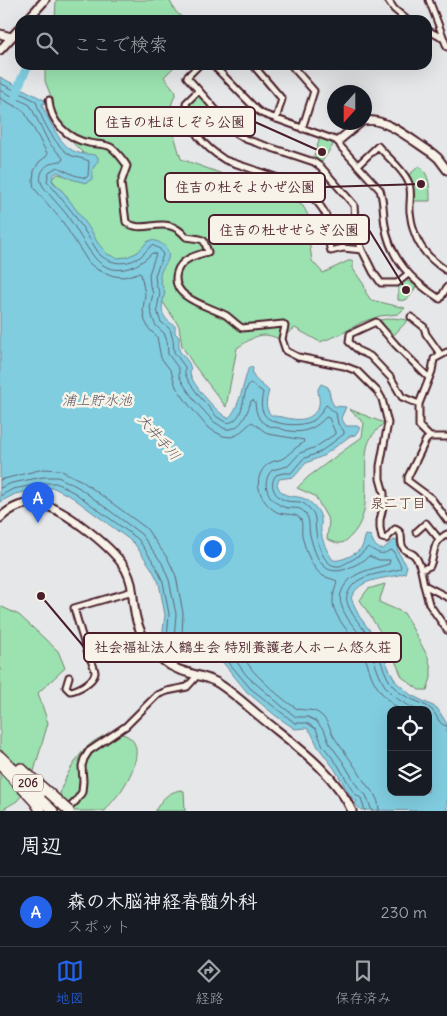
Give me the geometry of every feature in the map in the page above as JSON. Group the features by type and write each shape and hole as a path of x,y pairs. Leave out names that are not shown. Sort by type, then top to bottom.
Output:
{"highway":[{"path":"0,750 67,811"},
{"name":"206","path":"0,756 35,790 53,811"},
{"name":"206","path":"0,760 48,811"},
{"path":"0,765 41,811"}],"street":[{"path":"32,15 45,0"},
{"path":"388,0 401,15"},
{"path":"431,1 446,38 447,46"},
{"path":"432,32 446,38"},
{"path":"0,34 11,38"},
{"path":"0,50 15,34"},
{"path":"194,70 187,77 237,134 245,139 314,162 321,167 354,205 356,234 373,272 381,282 397,283 408,274"},
{"path":"219,70 257,110 276,120 338,141 341,147 380,190 383,198 387,236 397,259 408,274 423,288 440,299 447,287"},
{"path":"258,70 282,99 276,120"},
{"path":"295,70 314,91 302,129"},
{"path":"198,91 186,103 187,117 190,125 212,150 225,160 299,185 324,211 327,220 328,246 330,251 343,248 362,250"},
{"path":"49,100 56,122 66,134 77,140 112,148 116,154 125,160 127,166 121,183 126,222 139,226 167,224 183,233 186,237 204,241 208,252 185,260 179,266 176,284 182,292 194,302 228,317 242,328 283,324 285,326 282,339 286,351 298,357 344,366 357,371 378,392 382,399 388,422 380,466 380,479 384,493 380,528 382,538 386,540 396,528 399,530 402,535 402,546 405,550 414,554 421,570 429,604 447,630"},
{"path":"372,119 384,122 432,153 447,170"},
{"path":"338,141 351,130"},
{"path":"358,165 378,146 404,175 410,190 410,210 417,240 425,254 434,263 447,271"},
{"path":"411,318 424,327 426,334 441,355"},
{"path":"419,404 402,397 391,378 370,356 349,342 350,334 376,322 429,378"},
{"path":"430,437 419,426 419,404 434,359 447,352"},
{"path":"447,437 430,437 426,440 408,477 408,481 430,498 447,520"},
{"path":"0,518 6,512 20,505 40,503 58,510 103,544 119,558 130,579 138,624 148,646 169,665 215,682 231,693 306,755 331,779 352,811"},
{"path":"416,532 426,523 439,539"},
{"path":"421,570 430,566 433,551 439,539 447,534"},
{"path":"424,585 447,597"},
{"path":"69,677 66,687 70,690 75,690 91,680 95,674 74,608 133,591"},
{"path":"67,811 82,792 84,781 82,766 84,759 90,751 126,726 157,695 187,687 196,676"}],"green space":[{"path":"56,0 169,0 179,15 55,15"},
{"path":"45,70 171,70 164,77 176,92 168,114 181,159 220,173 236,182 265,186 303,206 310,219 309,240 312,261 323,273 348,261 353,261 353,269 371,300 405,308 398,314 380,316 362,322 339,335 320,342 295,328 279,339 267,335 252,338 237,348 226,407 193,364 182,346 179,326 138,265 104,256 64,193 51,179 58,174 89,181 90,160 55,125 52,99 45,81"},
{"path":"200,96 208,106 192,122 190,106 196,97"},
{"path":"320,138 331,142 333,145 321,163 313,159"},
{"path":"419,166 427,177 430,201 414,201 413,183 409,175"},
{"path":"406,280 416,286 407,299 401,301 398,300 398,287"},
{"path":"393,318 408,320 393,336 380,320"},
{"path":"349,409 384,423 371,437 367,448 365,505 358,527 347,540 338,543 327,539 329,521 315,496 297,488 308,477 362,437 364,423"},
{"path":"385,584 379,602 404,613 428,657 431,678 427,690 419,690 402,677 388,644 360,600 368,589"},
{"path":"0,606 19,615 58,651 65,668 38,693 48,723 30,785 17,801 0,811"},
{"path":"114,733 124,735 135,744 136,751 133,767 124,787 105,811 69,811 64,806 60,795 69,771 84,750 91,744 102,737"},
{"path":"180,790 184,791 185,811 155,811 165,797"}],"water":[{"name":"浦上貯水池","path":"0,77 46,101 46,103 42,104 43,108 57,135 67,146 79,153 98,157 98,161 92,170 92,179 86,183 71,179 58,172 53,175 52,181 65,194 107,254 117,258 127,257 138,252 151,240 158,242 166,248 168,259 160,277 165,292 162,312 166,319 175,326 175,333 179,337 179,350 189,364 192,379 218,411 228,418 232,414 238,402 249,367 251,367 253,368 253,376 269,391 267,406 269,413 272,415 292,419 302,419 311,416 319,405 318,389 321,384 328,387 334,406 346,407 341,418 346,426 357,426 360,428 355,435 350,436 323,456 306,463 294,477 279,479 277,484 283,493 306,500 319,513 324,542 333,560 344,559 356,552 362,547 366,535 371,536 375,545 381,549 394,540 397,541 398,552 407,566 405,573 367,582 355,591 351,598 359,616 377,640 396,682 411,695 437,708 447,724 447,811 361,810 355,804 357,801 353,800 334,768 318,747 311,732 306,728 295,729 276,716 247,692 216,654 211,654 200,660 190,661 169,650 167,652 165,650 162,638 165,615 159,583 134,543 72,497 54,488 15,494 0,502"}],"waterway":[{"name":"大井手川","path":"16,96 26,70"}],"place":[{"name":"住吉の杜ほしぞら公園","path":"322,152"},
{"name":"住吉の杜そよかぜ公園","path":"421,184"},
{"name":"住吉の杜せせらぎ公園","path":"406,290"},
{"name":"森の木脳神経脊髄外科","path":"38,523"},
{"name":"社会福祉法人鶴生会 特別養護老人ホーム悠久荘","path":"41,596"}],"district":[{"name":"泉二丁目","path":"398,503"}]}
